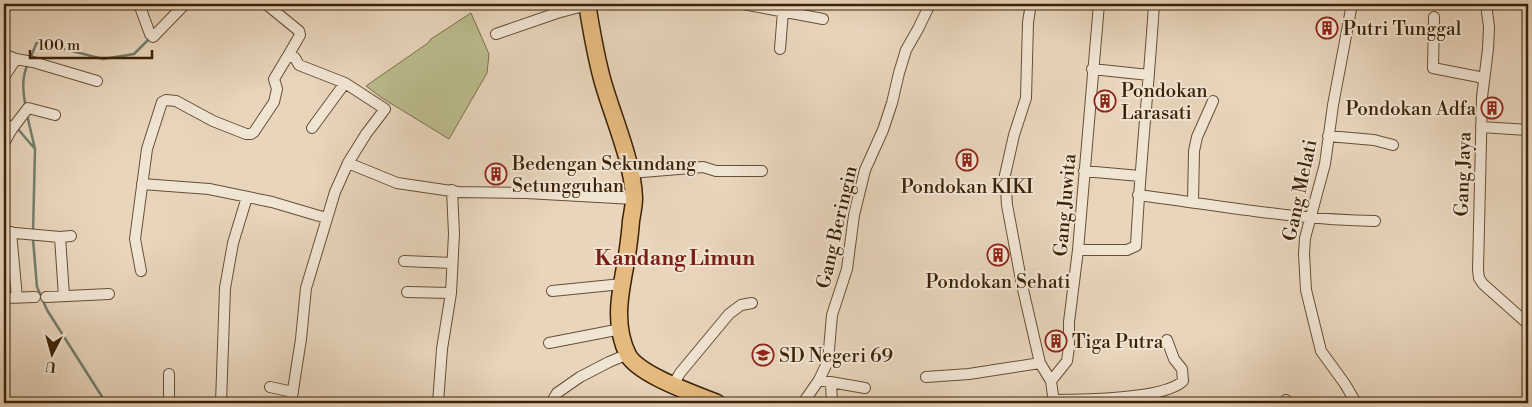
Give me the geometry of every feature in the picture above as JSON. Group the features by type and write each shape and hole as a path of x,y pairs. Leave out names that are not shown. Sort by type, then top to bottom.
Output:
{"highway":[{"path":"589,4 592,33 604,88 616,119 630,173 634,199 618,316 621,337 632,361 639,367 673,385 690,399 716,403"}],"street":[{"path":"139,4 152,35 185,4"},
{"path":"141,271 135,240 147,149 162,102 166,100 176,101 246,134 254,132 274,102 277,89 274,79 300,35 299,31 266,4"},
{"path":"496,34 589,4"},
{"path":"743,4 823,19"},
{"name":"Gang Beringin","path":"803,403 819,380 828,361 832,315 847,269 854,215 863,177 883,130 906,50 930,4"},
{"path":"1031,4 1028,22 1026,98 1014,135 1005,176 1007,205 1022,285 1040,363 1051,381 1054,402 1099,399 1173,388 1184,381 1182,370 1174,359 1167,340"},
{"name":"Gang Juwita","path":"1051,381 1067,361 1069,347 1069,322 1078,250 1099,4"},
{"path":"1078,250 1126,250 1135,247 1154,4"},
{"name":"Gang Melati","path":"1352,4 1343,44 1325,164 1305,238 1304,262 1306,290 1314,329 1321,351 1356,403"},
{"name":"Gang Jaya","path":"1486,4 1489,27 1482,97 1477,240 1479,278 1483,284 1528,324"},
{"path":"780,49 783,11"},
{"path":"1434,17 1433,68 1484,78"},
{"path":"4,54 97,81"},
{"path":"289,54 295,58 299,65 345,83 385,109 366,134 348,163 326,218 306,288 301,339 291,403"},
{"path":"4,77 24,61"},
{"path":"1092,69 1149,75"},
{"path":"312,128 345,83"},
{"path":"1193,202 1194,151 1197,137 1213,100"},
{"path":"4,143 26,111 55,116"},
{"path":"4,122 13,128"},
{"path":"1481,127 1528,130"},
{"path":"1328,136 1374,140 1393,145"},
{"path":"348,163 397,183 458,192 526,193 634,199"},
{"path":"630,173 704,167 719,171 762,171"},
{"path":"1084,171 1140,176"},
{"path":"142,184 209,189 272,202 326,218"},
{"path":"438,403 442,349 451,293 454,234 452,190"},
{"path":"1138,196 1311,218 1375,221"},
{"path":"221,403 225,288 233,244 247,197"},
{"path":"16,298 8,232 60,237 71,236"},
{"path":"60,237 64,296"},
{"path":"404,261 452,263"},
{"path":"552,291 622,284"},
{"path":"407,292 451,293"},
{"path":"46,297 109,294"},
{"path":"4,298 35,297"},
{"path":"673,385 729,314 741,305 752,303"},
{"path":"549,343 621,329"},
{"path":"551,403 557,393 580,377 628,354"},
{"path":"926,377 969,374 1040,363"},
{"path":"169,374 169,403"},
{"path":"819,380 865,388"},
{"path":"831,383 832,403"},
{"path":"270,388 293,392"}],"green space":[{"path":"471,13 489,54 487,73 449,139 382,98 366,86"}],"waterway":[{"path":"30,59 37,42 103,59 134,54 151,37"},
{"path":"26,108 23,91 28,64"},
{"path":"27,115 35,149"},
{"path":"17,128 35,149 33,233"},
{"path":"33,239 37,287 47,310 106,403"}],"place":[{"name":"Putri Tunggal","path":"1327,28"},
{"name":"Pondokan Larasati","path":"1105,101"},
{"name":"Pondokan Adfa","path":"1492,108"},
{"name":"Pondokan KIKI","path":"967,160"},
{"name":"Bedengan Sekundang Setungguhan","path":"496,174"},
{"name":"Pondokan Sehati","path":"998,255"},
{"name":"Tiga Putra","path":"1056,341"},
{"name":"SD Negeri 69","path":"763,355"}],"district":[{"name":"Kandang Limun","path":"675,258"}]}
